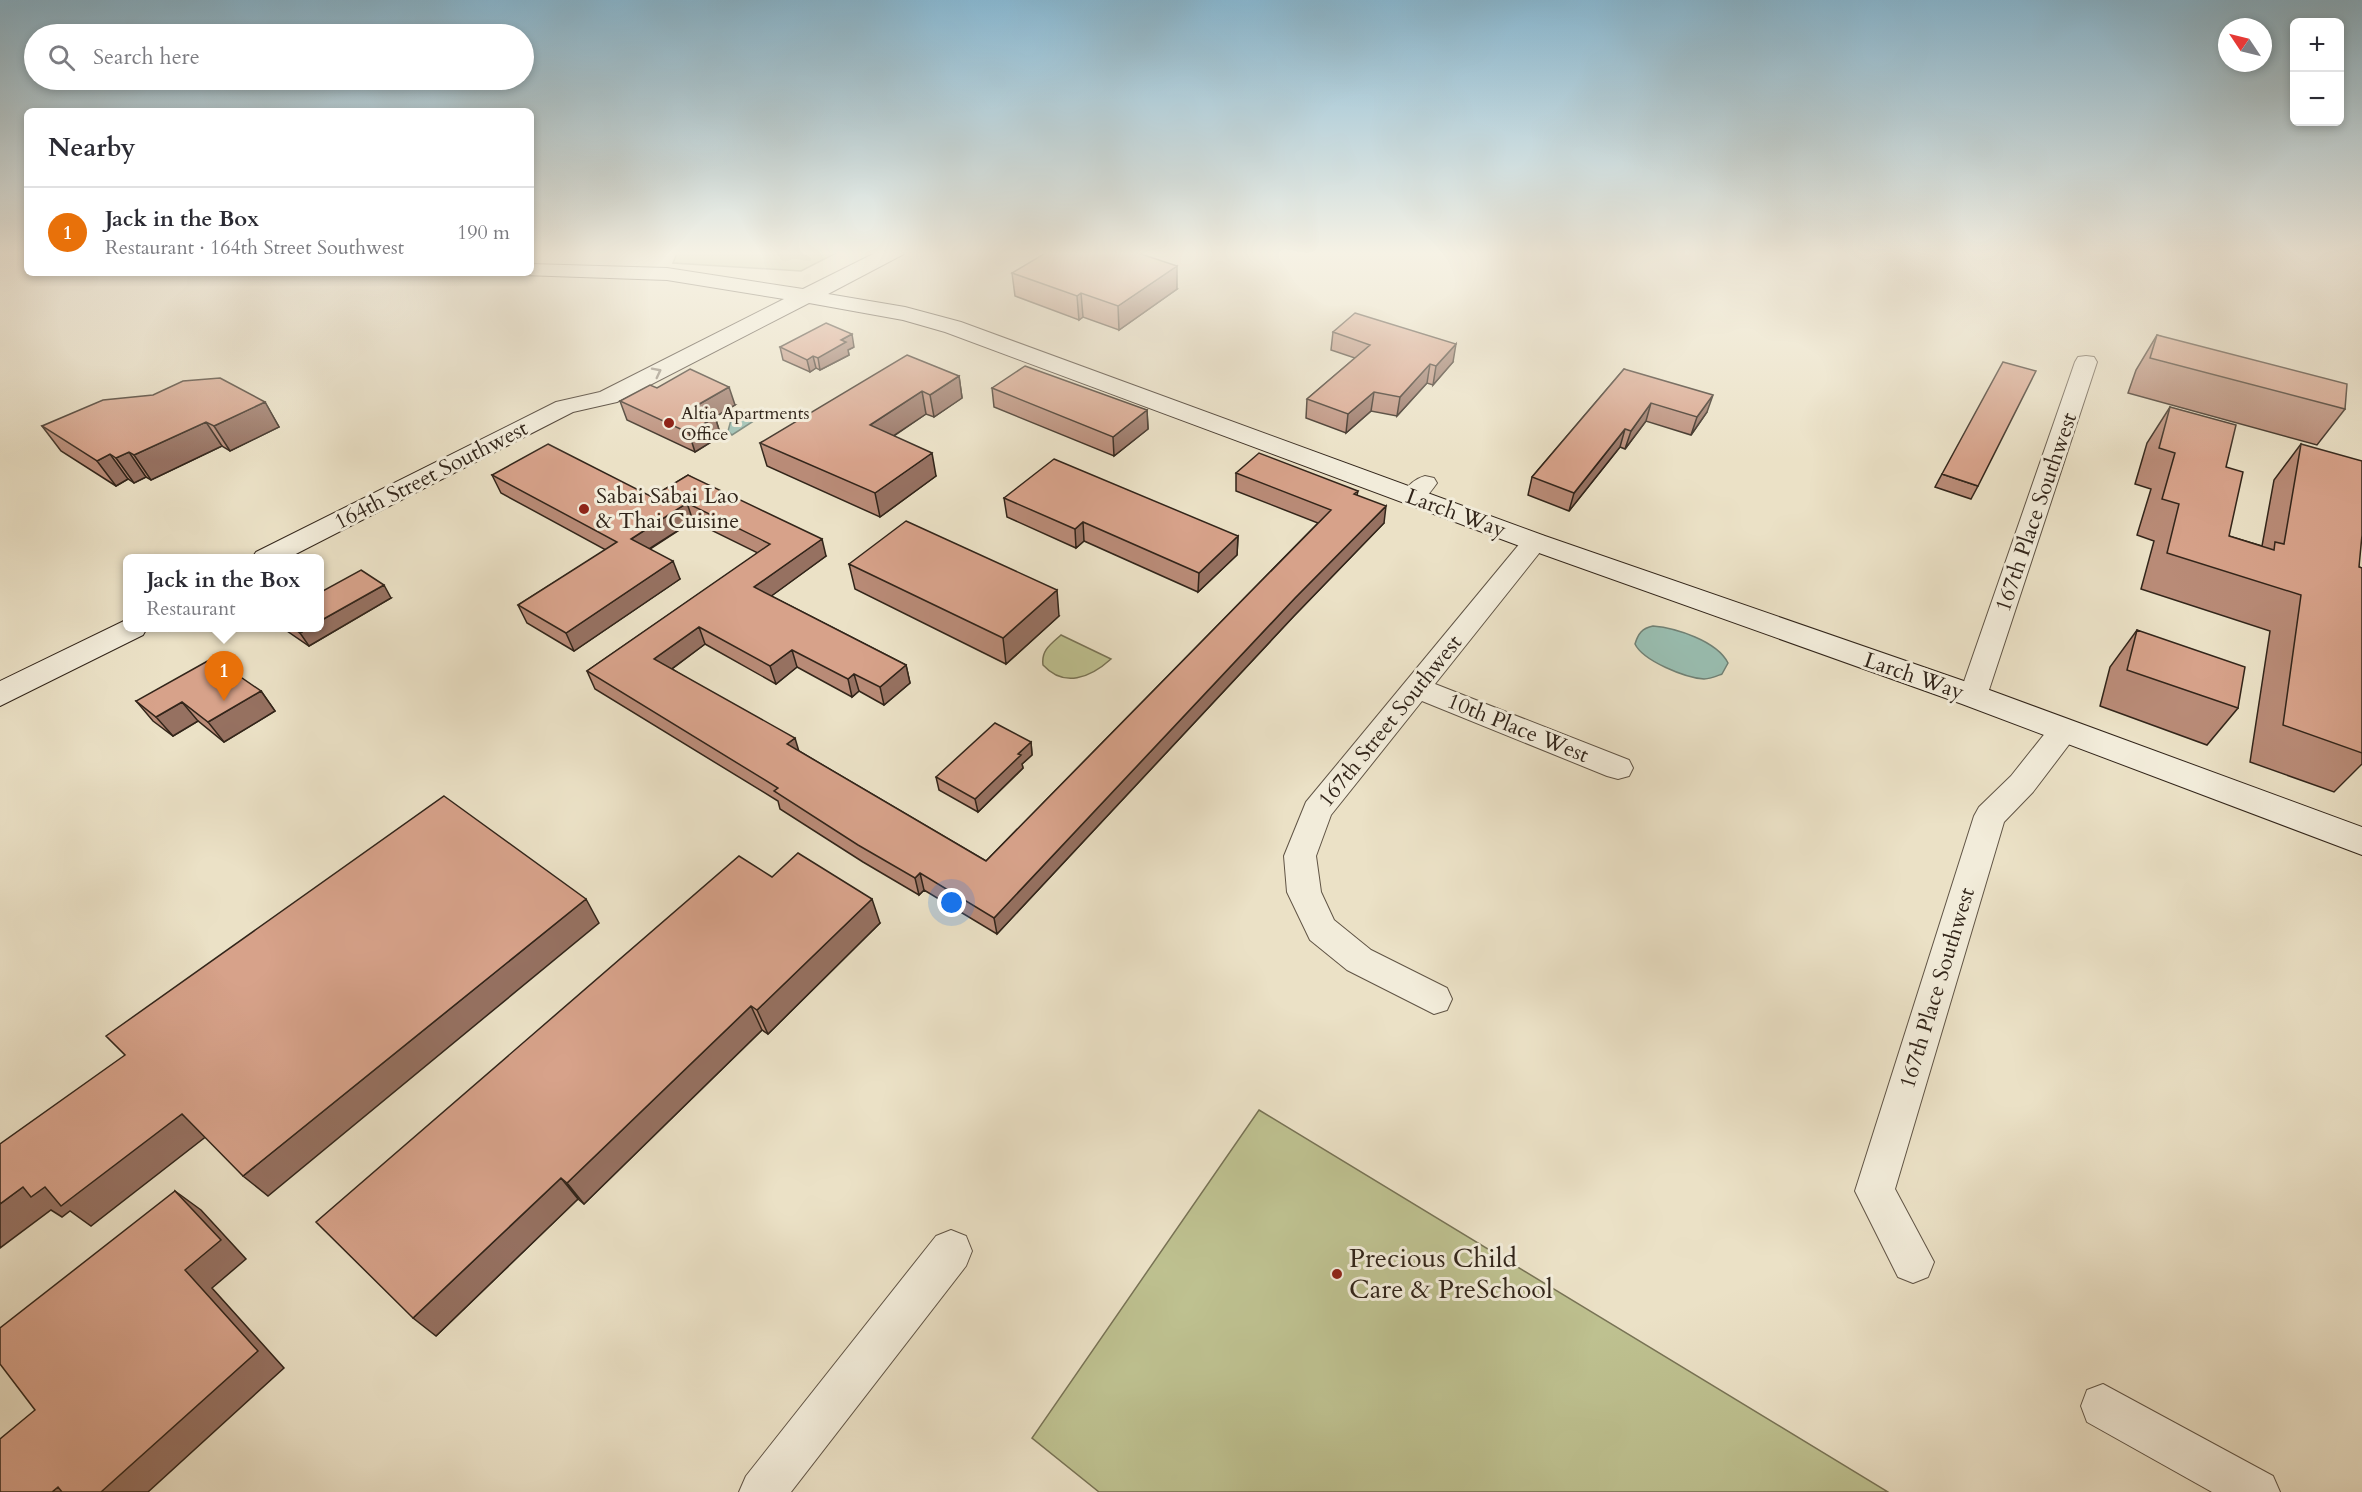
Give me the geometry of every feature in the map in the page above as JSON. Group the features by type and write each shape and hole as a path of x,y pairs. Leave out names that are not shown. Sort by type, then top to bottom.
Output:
{"main road":[{"name":"164th Street Southwest","path":"564,407 588,383 715,321"},
{"name":"164th Street Southwest","path":"274,554 564,407 608,397 758,321"},
{"name":"Larch Way","path":"928,321 953,327 1419,490 1535,542 1973,696 2362,841"},
{"path":"0,695 123,632"}],"street":[{"name":"167th Place Southwest","path":"1973,696 2086,362"},
{"name":"167th Street Southwest","path":"1434,999 1359,960 1322,930 1304,892 1300,856 1317,810 1535,542"},
{"name":"10th Place West","path":"1418,687 1618,768"},
{"name":"167th Place Southwest","path":"1913,1262 1875,1191 1990,816 2022,784 2064,730"},
{"path":"762,1492 951,1251"},
{"path":"2103,1406 2258,1492"}],"green space":[{"path":"1061,635 1111,659 1103,666 1077,678 1068,678 1051,672 1043,665 1044,655"},
{"name":"Precious Child Care & PreSchool","path":"1259,1110 1888,1492 1099,1492 1032,1438"}],"water":[{"path":"756,412 763,415 732,435 728,431 731,420 739,415 746,418"},
{"path":"1653,626 1684,633 1715,648 1728,663 1722,674 1704,679 1696,678 1666,668 1647,656 1635,644 1641,632"}],"building":[{"path":"1346,321 1380,321 1456,344 1436,366 1430,364 1400,397 1374,392 1348,414 1307,399 1370,345 1333,332"},
{"path":"826,323 852,334 841,340 846,342 818,358 813,356 807,360 780,347"},
{"path":"2157,335 2347,384 2345,409 2150,358"},
{"path":"907,355 959,376 930,395 922,391 870,425 932,453 875,493 760,443"},
{"path":"2003,362 2036,371 1978,486 1942,474"},
{"path":"1025,366 1147,410 1113,437 992,388"},
{"path":"690,369 729,387 694,407 715,417 689,433 620,401 650,385 657,388"},
{"path":"1624,369 1713,395 1697,417 1651,403 1631,431 1625,429 1574,493 1532,477"},
{"path":"220,378 265,402 214,426 206,422 134,455 129,452 116,458 110,454 97,461 42,426 103,400 153,395 183,381"},
{"path":"2170,407 2236,425 2226,467 2243,472 2229,536 2274,550 2275,542 2284,544 2301,444 2362,461 2362,535 2359,567 2362,568 2362,753 2283,725 2301,595 2167,553 2179,504 2162,499 2175,453 2159,448"},
{"path":"548,444 652,497 688,475 822,539 754,587 906,665 880,687 854,674 848,679 792,650 770,666 699,627 654,659 795,738 787,744 986,861 1331,510 1236,473 1259,453 1358,491 1354,494 1386,506 1295,598 994,918 920,873 915,878 858,845 774,791 778,788 587,671 770,544 687,503 631,539 673,561 566,633 518,605 617,542 492,475"},
{"path":"1054,459 1238,536 1199,573 1083,522 1075,529 1004,498"},
{"path":"906,521 1057,590 1003,638 849,564"},
{"path":"361,570 384,585 324,619 324,590"},
{"path":"2137,630 2245,667 2238,708 2127,670"},
{"path":"213,658 261,691 208,722 182,702 156,717 136,701"},
{"path":"995,723 1031,742 1018,754 1021,755 975,799 936,777"},
{"path":"444,796 586,899 243,1176 182,1114 61,1206 45,1187 31,1197 23,1187 0,1204 0,1144 125,1055 106,1036"},
{"path":"798,853 872,899 757,1010 751,1006 567,1183 561,1178 413,1318 316,1222 739,856 772,877"},
{"path":"175,1191 221,1240 185,1270 258,1351 101,1492 62,1492 58,1487 52,1492 0,1492 0,1439 35,1410 0,1364 0,1328"}],"place":[{"name":"Altia Apartments Office","path":"669,423"},
{"name":"Sabai Sabai Lao & Thai Cuisine","path":"584,509"},
{"name":"Jack in the Box","path":"224,701"},
{"name":"Precious Child Care & PreSchool","path":"1337,1274"}]}
